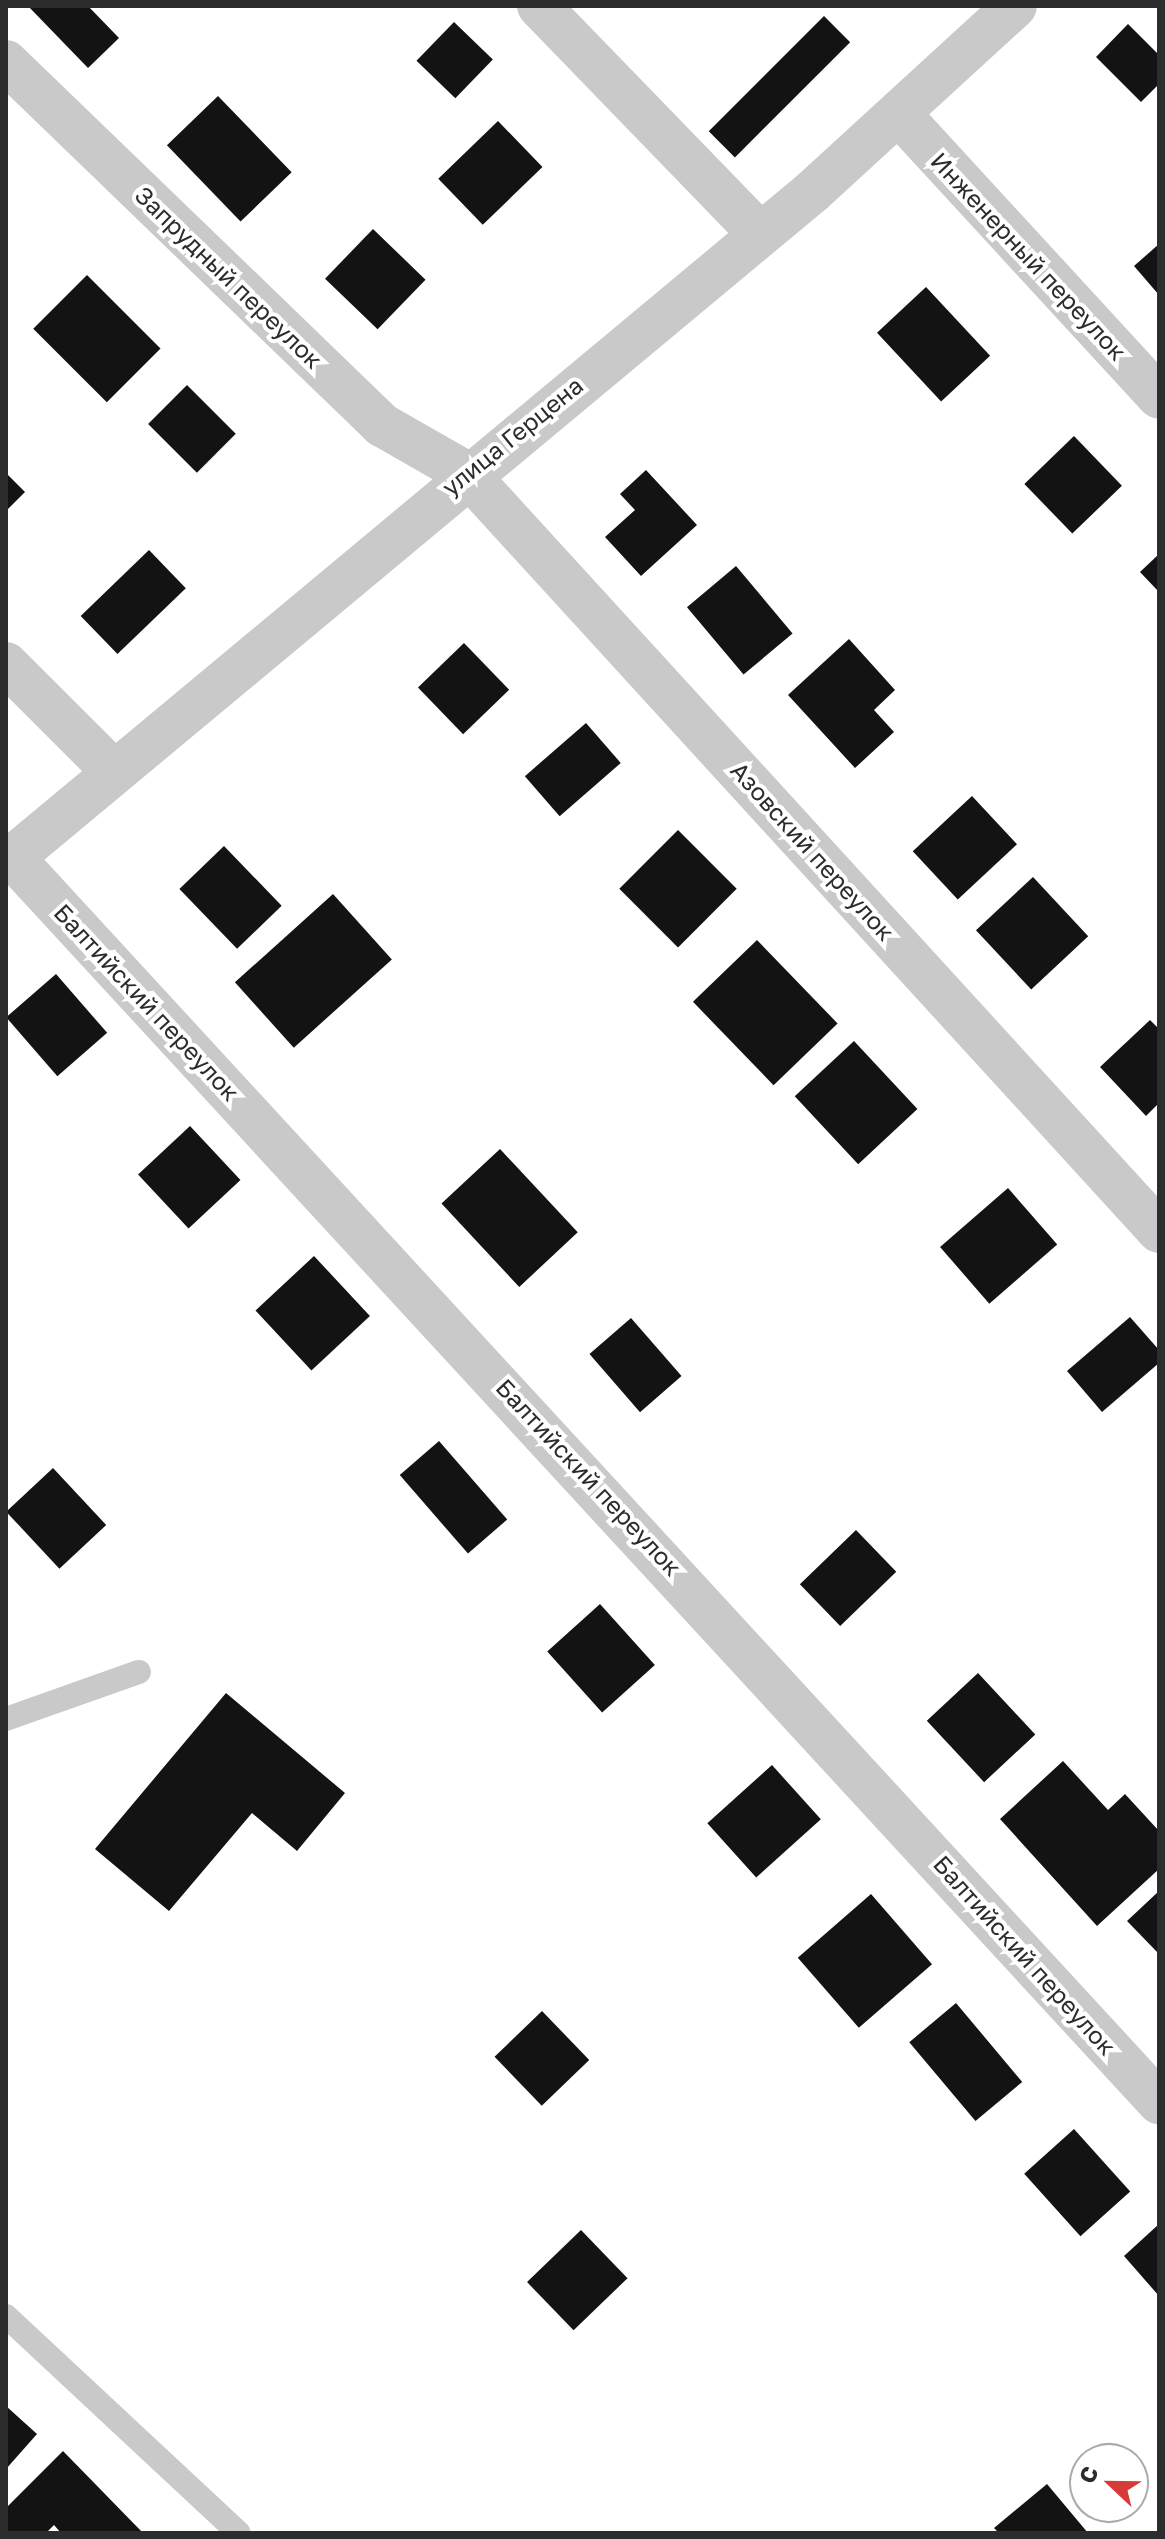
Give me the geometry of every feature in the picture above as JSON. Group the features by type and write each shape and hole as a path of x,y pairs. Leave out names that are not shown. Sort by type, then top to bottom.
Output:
{"street":[{"path":"539,6 760,234"},
{"name":"улица Герцена","path":"9,860 111,769 466,473 760,234 899,114 1015,6"},
{"name":"Запрудный переулок","path":"6,62 382,425 466,473"},
{"name":"Инженерный переулок","path":"899,114 1159,397"},
{"name":"Азовский переулок","path":"466,473 1159,1231"},
{"path":"6,664 111,769"},
{"name":"Балтийский переулок","path":"9,860 1159,2102"}],"lane":[{"path":"6,1719 139,1672"},
{"path":"6,2316 239,2533"}],"building":[{"path":"28,6 88,6 119,38 88,68"},
{"path":"824,16 850,42 735,157 709,131"},
{"path":"454,22 493,60 455,98 416,61"},
{"path":"1128,24 1159,55 1159,84 1141,102 1096,57"},
{"path":"218,96 292,172 241,222 167,145"},
{"path":"498,121 542,167 483,225 438,179"},
{"path":"373,229 426,280 378,329 325,279"},
{"path":"1159,244 1159,295 1134,266"},
{"path":"87,275 161,349 107,402 33,329"},
{"path":"926,287 990,356 941,401 877,333"},
{"path":"187,385 236,434 197,473 148,424"},
{"path":"1074,436 1122,486 1072,534 1024,484"},
{"path":"646,470 697,525 641,576 605,537 635,510 620,494"},
{"path":"6,473 25,492 6,511"},
{"path":"149,550 186,588 117,654 81,616"},
{"path":"1159,554 1159,592 1140,572"},
{"path":"736,566 793,633 744,675 687,607"},
{"path":"849,639 895,690 874,710 894,732 855,768 788,695"},
{"path":"464,643 509,690 463,734 418,687"},
{"path":"586,723 621,763 560,816 525,776"},
{"path":"972,796 1017,844 958,900 913,851"},
{"path":"678,830 737,889 678,947 619,889"},
{"path":"224,846 282,906 237,949 179,889"},
{"path":"1033,877 1088,936 1031,989 976,930"},
{"path":"333,894 392,959 294,1048 235,982"},
{"path":"757,940 838,1023 774,1085 693,1002"},
{"path":"56,974 107,1033 57,1076 6,1017"},
{"path":"1150,1020 1159,1029 1159,1103 1146,1116 1100,1067"},
{"path":"854,1041 917,1109 858,1164 795,1096"},
{"path":"190,1126 240,1180 189,1229 138,1174"},
{"path":"500,1149 578,1232 519,1287 441,1204"},
{"path":"1008,1188 1057,1245 989,1304 940,1247"},
{"path":"314,1256 370,1316 311,1371 255,1311"},
{"path":"1130,1317 1159,1350 1159,1363 1102,1412 1067,1371"},
{"path":"631,1318 682,1376 640,1412 589,1354"},
{"path":"439,1441 507,1519 468,1554 400,1475"},
{"path":"53,1468 106,1525 59,1569 6,1512"},
{"path":"856,1530 896,1572 840,1626 800,1584"},
{"path":"600,1604 655,1665 602,1712 547,1652"},
{"path":"978,1673 1035,1734 984,1782 927,1721"},
{"path":"226,1693 345,1793 297,1851 252,1813 169,1911 95,1849"},
{"path":"1063,1761 1108,1810 1125,1794 1159,1831 1159,1869 1097,1926 1000,1819"},
{"path":"772,1765 821,1819 756,1877 707,1823"},
{"path":"1159,1891 1159,1954 1127,1921"},
{"path":"871,1894 932,1964 859,2028 798,1958"},
{"path":"956,2003 1022,2082 975,2121 909,2042"},
{"path":"542,2011 589,2060 542,2106 495,2057"},
{"path":"1074,2129 1130,2191 1080,2236 1024,2174"},
{"path":"1159,2224 1159,2296 1124,2256"},
{"path":"581,2230 628,2278 574,2330 527,2282"},
{"path":"6,2406 37,2434 6,2469"},
{"path":"63,2451 143,2533 61,2533 54,2525 46,2533 6,2533 6,2508"},
{"path":"1047,2484 1069,2510 1069,2523 1080,2523 1088,2533 999,2533 994,2528"}]}
